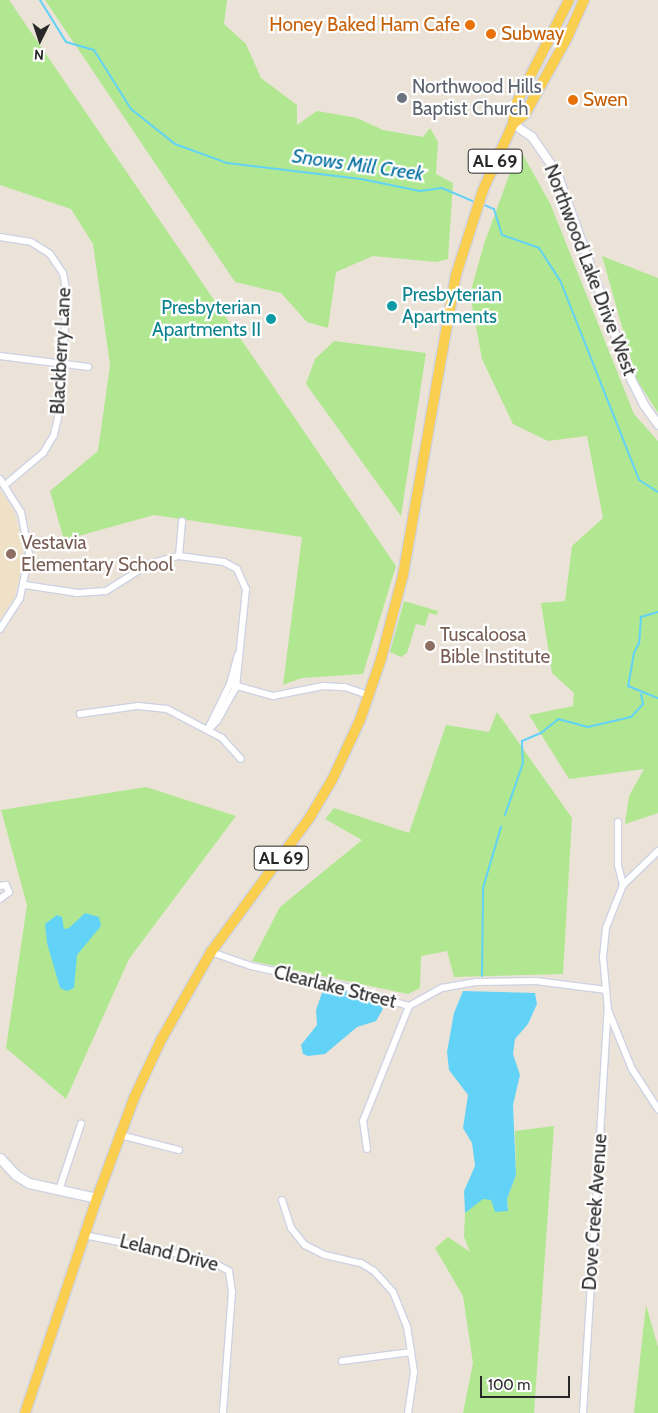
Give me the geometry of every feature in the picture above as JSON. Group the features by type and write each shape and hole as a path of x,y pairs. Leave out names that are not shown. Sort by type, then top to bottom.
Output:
{"main road":[{"name":"AL 69","path":"25,1413 97,1198 120,1135 161,1040 211,952 322,799 360,720 382,659 403,575 451,296 468,234 480,199 513,124 514,108 569,0"},
{"name":"AL 69","path":"513,124 525,114 568,36 584,0"},
{"path":"0,1158 22,1179 97,1198"}],"street":[{"name":"Northwood Lake Drive West","path":"513,124 532,137 557,173 631,379 644,405 658,424"},
{"name":"Blackberry Lane","path":"0,237 38,246 50,254 63,273 68,294 59,413 51,442 43,453 2,482"},
{"path":"0,356 88,367"},
{"path":"0,629 14,611 25,586 29,554 27,533 16,502 2,482"},
{"path":"179,556 182,521"},
{"path":"25,586 77,593 106,591 149,564 179,556 224,562 242,574 246,596 233,685 208,730"},
{"path":"233,685 273,696 323,686 345,688 368,695"},
{"path":"80,714 152,706 187,717 228,743 240,759"},
{"path":"618,822 618,865 623,885"},
{"path":"658,851 623,885 604,942 608,1010 632,1069 658,1109"},
{"path":"0,886 6,885 9,892 0,899"},
{"name":"Clearlake Street","path":"211,952 251,966 343,986 409,1006 442,988 477,982 536,981 606,990"},
{"path":"367,1149 363,1121 409,1006"},
{"name":"Dove Creek Avenue","path":"583,1413 608,1010"},
{"path":"60,1190 81,1124"},
{"path":"120,1135 179,1150"},
{"path":"282,1200 291,1228 305,1246 325,1255 361,1263 384,1280 403,1312 414,1379 408,1413"},
{"name":"Leland Drive","path":"84,1235 209,1260 229,1271 232,1292 223,1413"},
{"path":"342,1361 411,1352"}],"shaded area":[{"name":"Vestavia Elementary School","path":"0,490 13,511 22,539 22,569 14,597 0,620"}],"green space":[{"path":"0,0 9,0 396,566 363,674 302,678 283,685 302,537 154,515 64,540 50,491 98,451 110,365 93,244 71,209 0,185"},
{"path":"45,0 227,0 224,24 246,44 261,78 297,105 297,125 317,111 357,118 383,130 423,137 430,128 438,142 436,174 453,183 448,259 436,262 373,256 336,272 328,328 307,322 281,293 235,282"},
{"path":"519,148 550,203 634,414 658,441 658,813 625,824 629,796 644,769 569,779 529,715 573,706 574,693 552,673 541,603 565,601 572,546 603,518 587,436 548,441 513,424 482,359 470,294 484,244"},
{"path":"602,256 658,278 658,413 637,380"},
{"path":"334,341 426,353 401,516 306,384 315,359"},
{"path":"404,601 438,611 437,615 429,613 425,626 416,624 407,653 401,657 390,652"},
{"path":"497,712 572,818 563,974 454,977 447,951 421,956 420,988 408,994 252,961 280,907 362,840 325,819 334,808 409,833 446,725 489,732"},
{"path":"146,787 236,816 129,959 66,1099 6,1048 27,905 1,810"},
{"path":"554,1126 534,1413 463,1413 473,1363 463,1296 435,1248 448,1237 470,1252 464,1237 465,1213 483,1198 491,1200 508,1211 507,1199 516,1175 515,1131"},
{"path":"646,1305 658,1347 658,1413 634,1413"}],"water":[{"path":"85,913 99,917 101,926 77,955 74,988 67,991 60,988 47,943 45,924 57,915 62,917 64,929 69,928"},
{"path":"332,987 356,992 378,1001 383,1009 376,1021 357,1027 325,1054 308,1056 303,1054 301,1045 317,1025 316,1010 322,993"},
{"path":"463,991 535,993 537,1004 528,1024 515,1039 513,1054 520,1075 513,1105 516,1175 507,1199 508,1211 495,1212 491,1200 483,1199 465,1213 464,1191 475,1166 472,1143 463,1128 468,1095 449,1070 447,1052 454,1013"}],"waterway":[{"name":"Snows Mill Creek","path":"40,0 66,42 94,50 131,109 175,144 227,163 361,179 420,191 442,188 475,202"},
{"name":"Snows Mill Creek","path":"482,204 494,209 502,235 539,248 560,280 639,480 658,492"},
{"path":"658,612 641,617 639,643 634,653 628,686 658,698"},
{"path":"505,815 523,763 522,741 541,733 558,719 588,727 631,717 643,704 641,694"},
{"path":"482,976 483,888 501,827"}],"place":[{"name":"Honey Baked Ham Cafe","path":"470,25"},
{"name":"Subway","path":"491,34"},
{"name":"Northwood Hills Baptist Church","path":"402,98"},
{"name":"Swen","path":"573,100"},
{"name":"Presbyterian Apartments","path":"392,306"},
{"name":"Presbyterian Apartments II","path":"271,319"},
{"name":"Vestavia Elementary School","path":"11,554"},
{"name":"Tuscaloosa Bible Institute","path":"430,646"}]}
